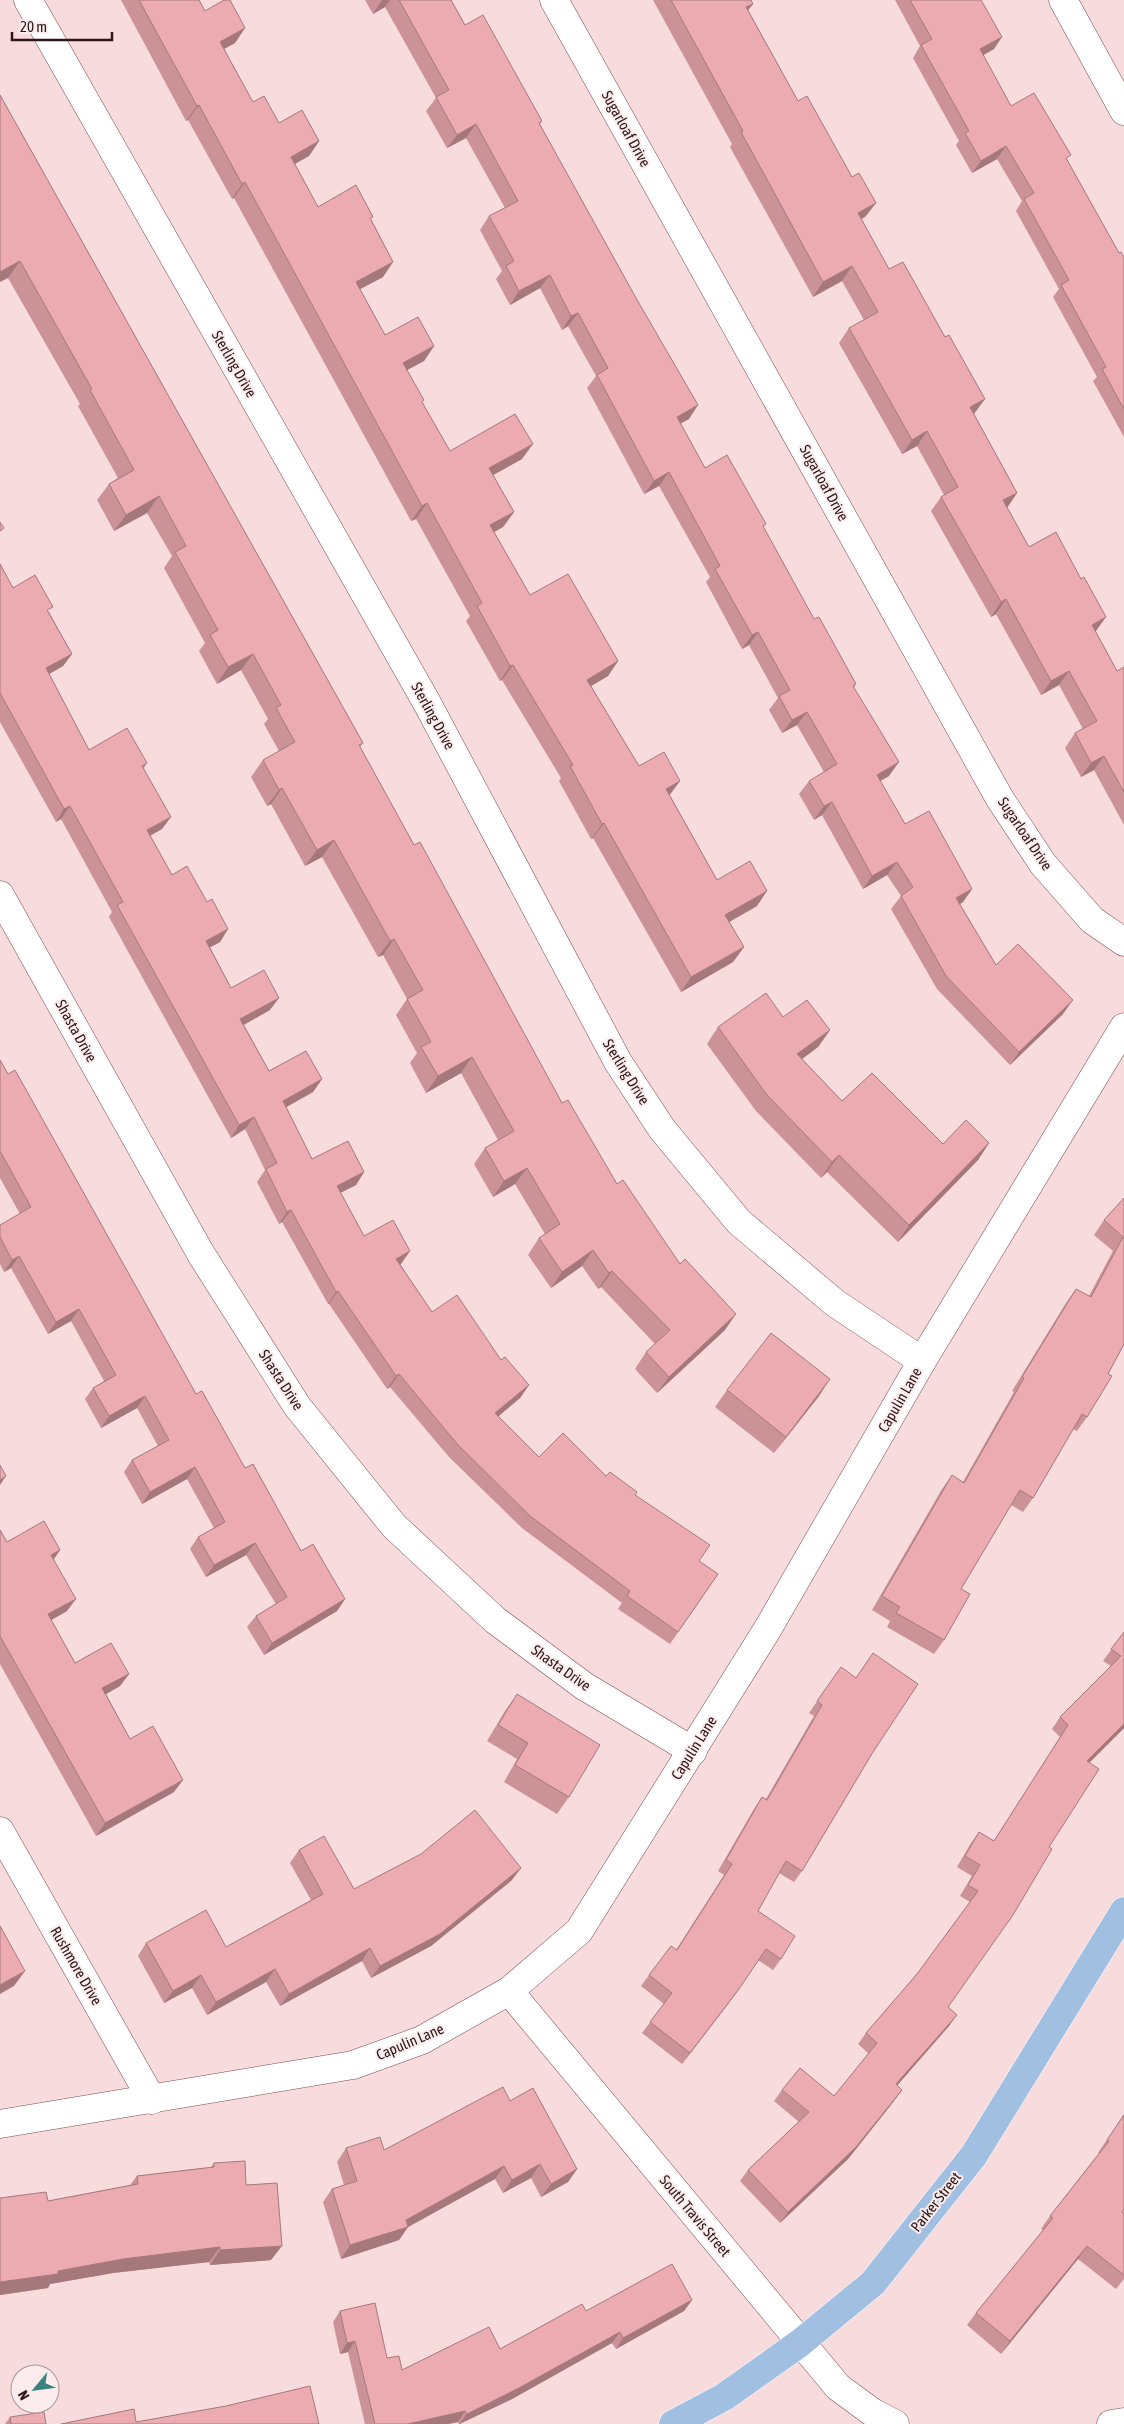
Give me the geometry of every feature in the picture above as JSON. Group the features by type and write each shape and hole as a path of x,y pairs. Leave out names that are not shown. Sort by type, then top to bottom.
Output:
{"main road":[{"name":"Parker Street","path":"673,2424 724,2397 800,2343 873,2283 974,2155 1124,1911"}],"street":[{"name":"Sterling Drive","path":"28,0 427,703 623,1070 662,1129 739,1222 836,1303 922,1361"},
{"name":"Sugarloaf Drive","path":"554,0 1000,799 1049,871 1092,920 1124,942"},
{"path":"1063,0 1124,111"},
{"name":"Shasta Drive","path":"0,895 201,1254 297,1406 309,1421 394,1526 495,1620 584,1686 692,1751"},
{"name":"Capulin Lane","path":"0,2124 353,2065 422,2040 509,1991 579,1931 767,1630 922,1361 1124,1027"},
{"name":"Rushmore Drive","path":"0,1831 152,2100"},
{"name":"South Travis Street","path":"509,1991 838,2387 872,2412 895,2424"},
{"path":"1111,2424 1124,2422"}],"building":[{"path":"139,0 199,0 205,11 224,0 230,0 245,28 220,42 253,102 264,96 279,123 302,110 319,141 291,157 318,207 356,185 373,217 370,218 393,262 356,282 385,335 418,317 434,346 403,363 424,400 422,402 450,451 515,414 533,444 489,468 514,512 490,525 530,595 568,574 618,661 587,680 639,766 664,752 680,781 666,789 717,880 750,861 767,891 725,915 744,947 691,977 604,823 602,824 570,766 573,765 513,665 510,666 477,606 482,603 427,503 422,506 245,182 242,184"},
{"path":"399,0 451,0 465,25 483,15 542,121 539,123 698,405 677,417 705,468 727,455 766,524 763,526 814,619 819,617 856,684 853,686 899,762 877,775 905,824 929,811 972,889 956,898 996,965 1018,944 1073,1000 1019,1052 946,976 901,896 913,887 897,862 872,876 832,802 824,806 809,781 837,764 807,712 792,720 779,696 790,690 758,632 752,635 715,569 720,566 669,472 654,481 597,375 608,368 578,313 571,316 550,275 519,291 506,266 514,261 489,216 518,201 476,124 457,135 436,97 449,90"},
{"path":"671,0 751,0 753,4 746,7 798,101 807,96 852,177 859,173 876,203 858,213 889,269 903,262 945,337 949,335 985,399 970,407 1017,493 1003,500 1029,547 1056,532 1081,579 1084,577 1106,617 1092,625 1117,671 1124,667 1124,792 1104,756 1091,763 1075,733 1097,721 1069,671 1051,681 1006,599 1001,602 941,497 958,487 927,431 912,440 849,328 878,312 852,266 823,282"},
{"path":"910,0 981,0 1002,37 980,49 1011,106 1034,93 1071,155 1066,158 1119,253 1121,252 1124,257 1124,409 1102,369 1106,367 1061,285 1069,280 1024,199 1034,193 1006,146 981,161 965,133 969,131 921,45 932,39"},
{"path":"0,95 363,743 359,745 414,845 420,842 562,1103 568,1100 617,1184 623,1180 680,1264 685,1259 736,1314 669,1377 646,1352 670,1330 612,1271 609,1273 593,1250 562,1272 539,1238 560,1224 527,1168 504,1181 485,1148 514,1131 472,1057 438,1076 421,1047 431,1042 407,999 423,990 394,939 390,941 334,840 317,850 282,788 279,790 263,760 295,742 276,708 281,705 253,654 228,667 210,635 218,630 175,552 186,546 159,496 126,515 109,484 134,470 90,390 92,389 20,261 0,272"},
{"path":"0,522 4,528 0,531"},
{"path":"0,564 13,588 35,575 53,607 47,610 72,654 46,668 89,750 127,728 147,763 142,766 171,817 147,830 172,875 187,866 207,902 212,899 228,929 206,941 231,988 264,970 279,998 240,1019 269,1071 306,1051 322,1079 283,1101 312,1159 348,1141 364,1172 337,1186 364,1236 393,1220 410,1251 396,1259 432,1312 457,1295 501,1360 505,1357 529,1385 495,1413 539,1457 563,1433 606,1476 610,1472 637,1492 635,1495 710,1545 699,1561 718,1574 678,1632 627,1596 630,1591 530,1516 458,1445 399,1374 396,1376 338,1291 336,1292 291,1210 287,1212 266,1169 277,1163 254,1117 239,1125 117,905 123,902 70,806 64,809 0,693"},
{"path":"766,993 783,1017 807,1000 830,1030 797,1054 842,1101 872,1073 943,1144 966,1120 989,1143 909,1225 839,1155 832,1162 767,1095 718,1027"},
{"path":"0,1060 8,1074 15,1070 196,1394 202,1391 245,1468 253,1464 301,1551 313,1544 345,1599 272,1643 256,1616 287,1597 255,1543 214,1565 198,1537 225,1522 195,1467 150,1492 132,1460 169,1440 145,1396 109,1416 93,1388 116,1375 79,1309 56,1322 19,1256 12,1260 0,1237 0,1225 31,1207 0,1151"},
{"path":"1124,1198 1124,1344 1108,1374 1112,1376 1087,1417 1082,1414 1033,1498 1020,1490 961,1589 970,1594 944,1640 896,1613 900,1607 882,1596 952,1475 964,1483 1024,1378 1022,1377 1076,1289 1091,1297 1123,1237 1104,1220"},
{"path":"771,1333 830,1379 786,1437 727,1390"},
{"path":"0,1465 6,1476 0,1480"},
{"path":"44,1521 60,1550 51,1555 76,1599 48,1614 75,1663 111,1643 129,1674 102,1688 130,1739 153,1726 183,1780 105,1823 0,1636 0,1530 7,1542"},
{"path":"1124,1632 1124,1724 1087,1761 1099,1769 1049,1847 1052,1849 1013,1915 948,2007 957,2015 896,2084 902,2090 856,2147 788,2212 748,2170 809,2112 782,2090 800,2068 834,2096 877,2043 866,2033 917,1974 978,1891 968,1885 980,1865 965,1856 979,1832 994,1841 1068,1725 1060,1717 1121,1656 1111,1649"},
{"path":"873,1653 918,1684 873,1752 802,1871 786,1861 758,1911 795,1936 781,1959 766,1949 739,1989 690,2053 650,2022 672,1993 649,1975 671,1946 677,1950 732,1864 726,1860 762,1797 767,1800 822,1705 817,1701 841,1667 856,1678"},
{"path":"517,1694 600,1745 569,1797 515,1765 528,1743 498,1725"},
{"path":"475,1810 521,1868 440,1934 380,1966 370,1948 289,1994 275,1969 216,2002 201,1975 173,1991 146,1943 206,1910 226,1947 323,1894 299,1850 324,1836 354,1889 421,1854"},
{"path":"0,1926 25,1971 0,1985"},
{"path":"503,2087 510,2101 533,2088 577,2169 551,2184 540,2164 512,2180 504,2166 406,2220 408,2227 350,2245 332,2189 357,2181 346,2148 380,2137 384,2150"},
{"path":"1124,2115 1124,2209 1122,2212 1124,2213 1124,2275 1087,2246 1010,2341 976,2313 1053,2218 1050,2216 1109,2141 1107,2140"},
{"path":"245,2161 246,2185 277,2183 282,2246 220,2250 220,2247 123,2259 58,2271 58,2274 0,2282 0,2198 46,2192 48,2201 138,2184 137,2176 214,2167 214,2163"},
{"path":"672,2264 692,2300 623,2338 620,2332 519,2388 467,2414 465,2411 408,2424 375,2424 355,2341 347,2343 340,2311 375,2303 387,2358 399,2356 402,2370 489,2327 500,2349 582,2304 586,2311"},
{"path":"310,2386 319,2424 61,2424 134,2409 136,2422 226,2406"},
{"path":"44,2414 46,2424 11,2424 10,2417"}]}
